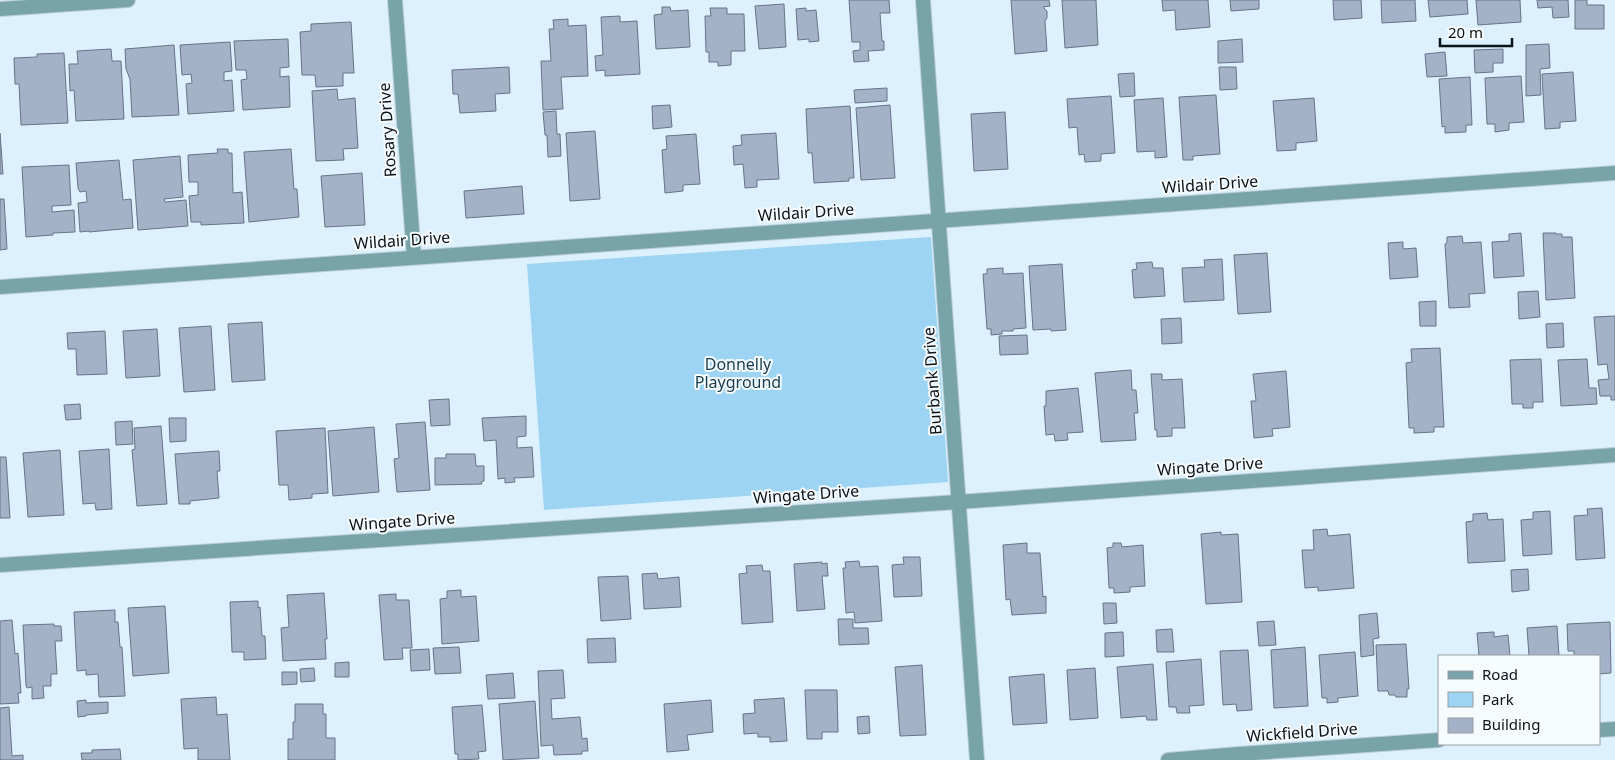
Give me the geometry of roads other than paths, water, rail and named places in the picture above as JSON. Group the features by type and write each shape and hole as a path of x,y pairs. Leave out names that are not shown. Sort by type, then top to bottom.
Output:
{"street":[{"path":"0,9 128,0"},
{"name":"Rosary Drive","path":"395,0 414,257"},
{"name":"Burbank Drive","path":"923,0 976,760"},
{"name":"Wildair Drive","path":"0,287 1615,173"},
{"name":"Wingate Drive","path":"0,565 958,502 1615,455"},
{"path":"1600,730 1615,729"},
{"name":"Wickfield Drive","path":"1168,760 1438,740"}],"park label":[{"name":"Donnelly Playground","path":"738,373"}]}
